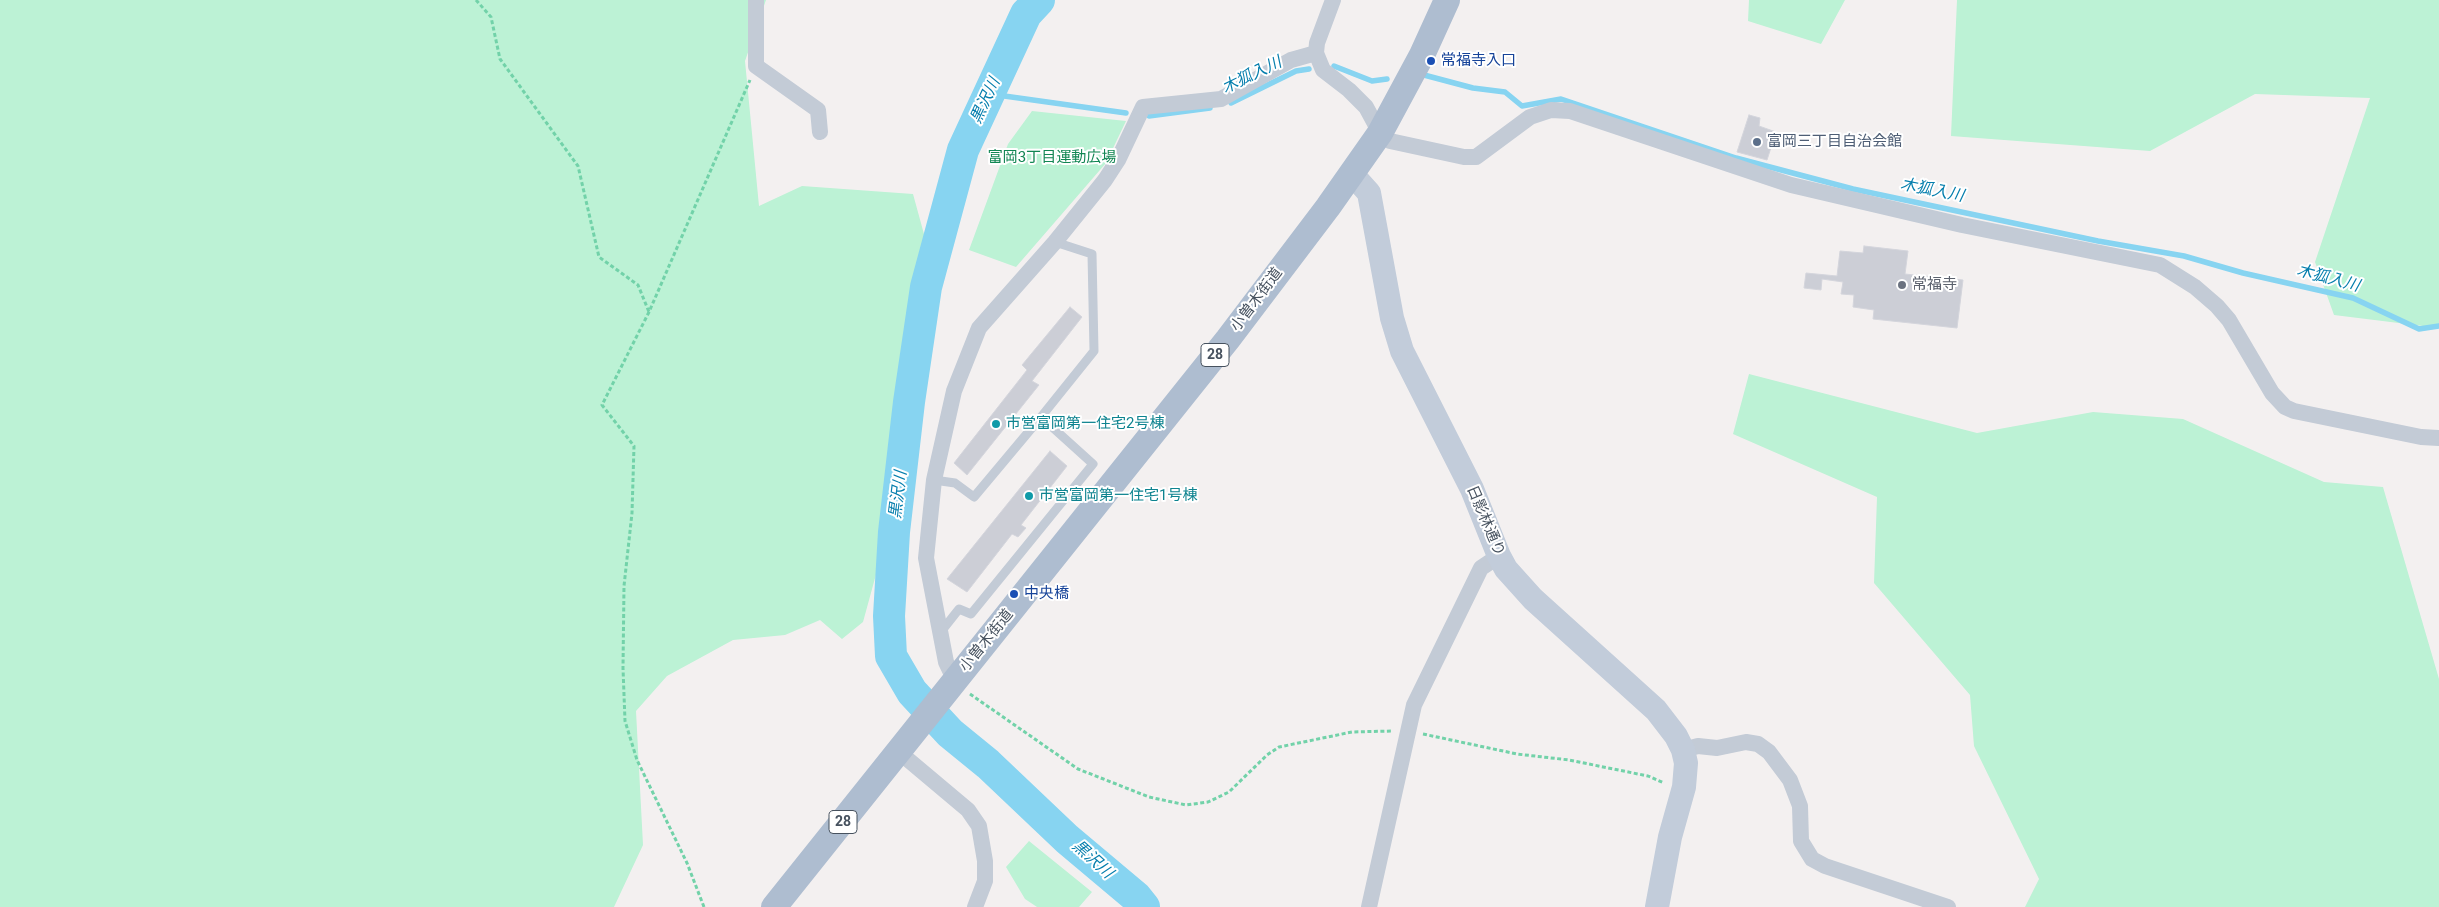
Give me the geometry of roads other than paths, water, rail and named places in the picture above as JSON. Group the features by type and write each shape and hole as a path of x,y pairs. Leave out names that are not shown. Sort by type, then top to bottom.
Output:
{"main road":[{"name":"小曽木街道","path":"774,907 1228,339 1352,174 1380,133 1422,56 1446,0"}],"street":[{"path":"756,0 756,66 818,110 820,132"},
{"path":"1333,0 1317,43 1316,53 1323,70 1349,90 1366,107 1380,133 1390,141 1408,146 1476,157 1530,117 1551,110 1570,111 1791,185 1962,224 2160,265 2195,287 2217,306 2229,320 2272,393 2285,407 2294,411 2421,437 2439,438"},
{"path":"952,684 926,558 934,480 954,391 979,328 1055,242 1105,180 1118,160 1143,107 1221,99 1291,60 1316,53"},
{"name":"日影林通り","path":"1352,174 1370,193 1392,318 1402,351 1472,489 1506,569 1533,599 1656,710 1676,736 1683,750 1686,763 1684,787 1670,837 1657,907"},
{"path":"1369,907 1414,705 1481,568 1499,556"},
{"path":"1683,750 1698,746 1717,748 1746,742 1758,744 1769,752 1790,780 1800,806 1801,841 1812,859 1825,866 1948,907"},
{"path":"905,744 968,810 979,826 986,861 985,881 975,907"}],"lane":[{"path":"934,480 955,483 974,497 1042,417 1094,350 1092,254 1055,242"},
{"path":"940,633 959,609 971,614 1093,464 1042,417"}],"waterway":[{"name":"黒沢川","path":"1039,0 1026,14 963,150 926,287 909,402 894,532 889,616 891,656 912,692 950,733 988,764 1067,839 1136,897 1144,907"},
{"name":"木狐入川","path":"1334,66 1372,81 1387,79"},
{"name":"木狐入川","path":"1231,103 1296,71 1309,69"},
{"name":"木狐入川","path":"1424,75 1473,88 1505,92 1522,106 1561,99 1736,158 1853,189 2098,241 2184,256 2243,273 2353,298 2419,329 2439,326"},
{"name":"木狐入川","path":"990,94 1126,113"},
{"name":"木狐入川","path":"1149,116 1210,108"}],"place":[{"name":"常福寺入口","path":"1431,61"},
{"name":"富岡三丁目自治会館","path":"1757,142"},
{"name":"常福寺","path":"1902,285"},
{"name":"市営富岡第一住宅2号棟","path":"996,424"},
{"name":"市営富岡第一住宅1号棟","path":"1029,496"},
{"name":"中央橋","path":"1014,594"}],"park label":[{"name":"富岡3丁目運動広場","path":"1052,158"}]}
